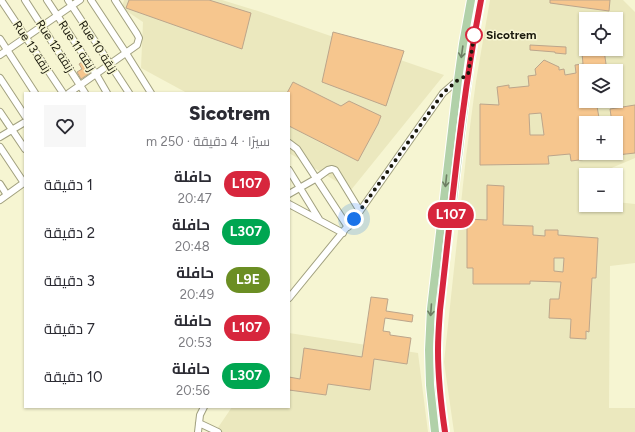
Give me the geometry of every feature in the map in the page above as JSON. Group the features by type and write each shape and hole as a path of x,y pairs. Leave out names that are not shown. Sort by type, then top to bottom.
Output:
{"main road":[{"path":"435,432 430,385 429,357 431,309 458,80 471,0"},
{"path":"444,432 439,383 438,329 468,75 481,0"}],"street":[{"name":"Rue 13 زنقة","path":"2,0 62,92"},
{"name":"Rue 12 زنقة","path":"25,0 84,92"},
{"name":"Rue 11 زنقة","path":"47,0 106,92"},
{"path":"0,55 58,16 70,3 80,0"},
{"path":"91,0 150,92"},
{"path":"70,92 137,45 139,38 115,0"},
{"name":"Rue 10 زنقة","path":"70,3 128,92"},
{"path":"0,39 34,92"},
{"path":"290,297 348,227 443,93 458,80 468,75"},
{"path":"0,78 24,114"},
{"path":"0,112 24,148"},
{"path":"0,138 24,123"},
{"path":"290,144 297,149 348,227"},
{"path":"0,147 24,183 0,200"},
{"path":"290,193 332,169 335,170 360,211"},
{"path":"290,172 320,220"},
{"path":"0,184 7,195"},
{"path":"290,205 343,233"},
{"path":"198,432 200,416 204,408"},
{"path":"199,423 218,432"}],"shaded area":[{"path":"124,0 222,0 444,75 351,190 290,154 290,92 185,92 141,68 143,22 122,8"},
{"path":"490,0 623,0 635,12 635,158 611,168 579,168 579,212 623,212 623,203 635,204 635,263 610,266 609,408 635,408 635,432 454,432 444,362 466,157 476,81"},
{"path":"290,333 418,353 428,432 215,432 231,408 290,408"}],"building":[{"path":"129,0 209,0 251,13 242,49 126,8"},
{"path":"550,0 610,0 609,11 550,3"},
{"path":"333,32 404,51 386,106 322,82"},
{"path":"530,45 566,47 566,54 530,50"},
{"path":"582,56 605,56 606,64 583,64"},
{"path":"544,60 559,67 559,70 564,69 565,75 576,73 575,65 579,64 579,108 597,108 599,116 579,116 579,160 571,161 570,154 548,156 549,164 480,165 480,104 499,105 497,87 509,85 509,88 529,86 528,76 536,75 535,69","holes":["541,113 544,135 530,135 529,114"]},
{"path":"82,62 90,73 81,79 77,72 82,69 79,64"},
{"path":"293,82 341,106 349,101 381,116 358,161 290,127 290,92 288,92"},
{"path":"635,105 635,153 623,154 623,116 611,116 610,109"},
{"path":"487,185 504,186 503,225 533,226 533,235 545,236 545,230 558,230 558,235 598,238 596,278 592,278 589,332 586,331 586,339 570,338 571,319 549,318 550,299 559,299 561,282 530,281 530,284 473,284 473,268 467,268 467,219 487,220","holes":["554,258 564,258 563,272 554,271"]},
{"path":"371,297 388,299 386,311 413,315 412,322 385,318 383,331 390,332 390,335 411,338 407,364 374,359 370,390 328,384 326,395 290,390 290,377 300,379 304,348 362,357"}],"bus line":[{"name":"L107","path":"445,432 439,383 438,329 466,91 472,46 481,0"}],"place":[{"name":"Sicotrem","path":"474,35"}],"route":[{"path":"354,219 443,93 458,80 468,75 475,30 474,35"}]}
